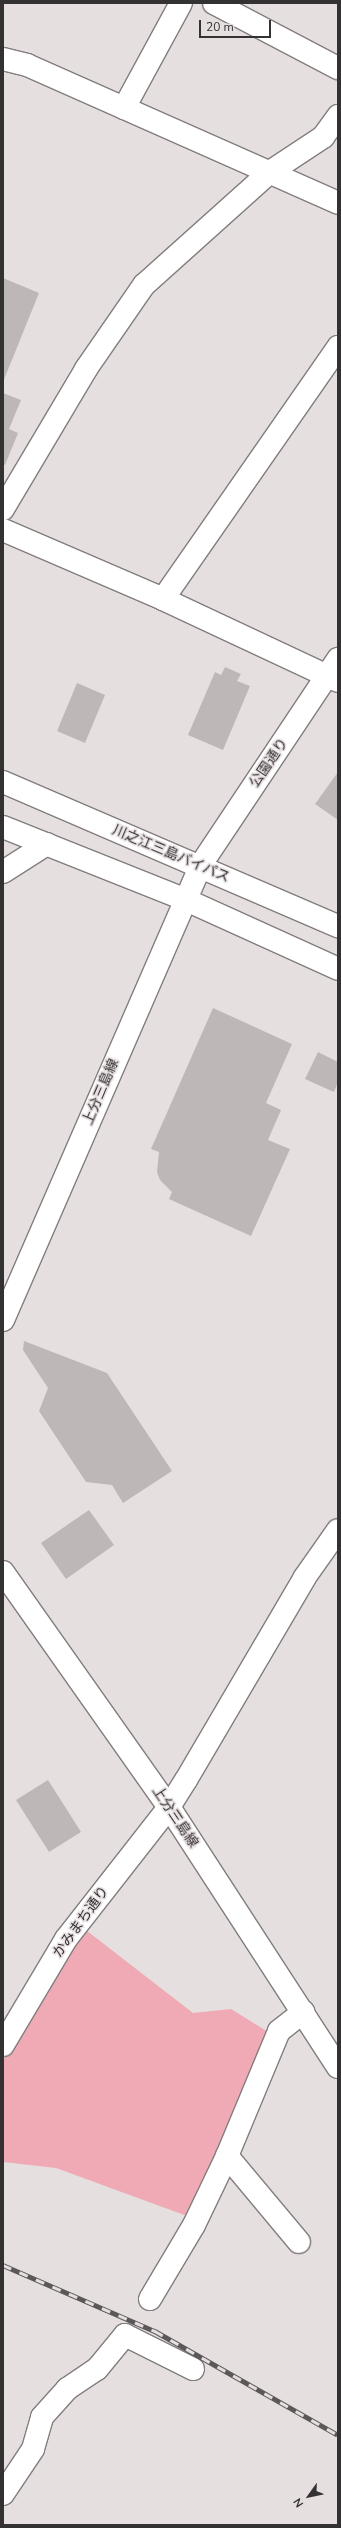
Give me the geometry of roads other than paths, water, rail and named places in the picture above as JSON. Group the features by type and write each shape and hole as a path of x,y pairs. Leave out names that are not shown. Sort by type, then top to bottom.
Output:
{"main road":[{"path":"124,108 181,3"},
{"path":"214,3 338,68"},
{"path":"3,59 27,65 338,203"},
{"path":"5,502 86,369 144,285 270,172 323,137 338,116"},
{"path":"163,599 338,347"},
{"path":"3,530 335,671"},
{"name":"公園通り","path":"200,866 335,671"},
{"name":"川之江三島バイパス","path":"3,782 338,926"},
{"path":"3,827 184,899 338,969"},
{"path":"3,872 47,844"},
{"name":"上分三島線","path":"3,1320 184,899 200,866"},
{"name":"かみまち通り","path":"3,2045 66,1940 168,1806 306,1577 338,1530"},
{"name":"上分三島線","path":"3,1572 168,1806 304,2012 338,2067"},
{"path":"150,2299 194,2225 227,2156 279,2031 304,2012"},
{"path":"227,2156 299,2242"},
{"path":"3,2494 33,2450 42,2416 67,2389 97,2369 125,2335 192,2369"}],"railway":[{"path":"3,2265 155,2331 338,2435"}]}
